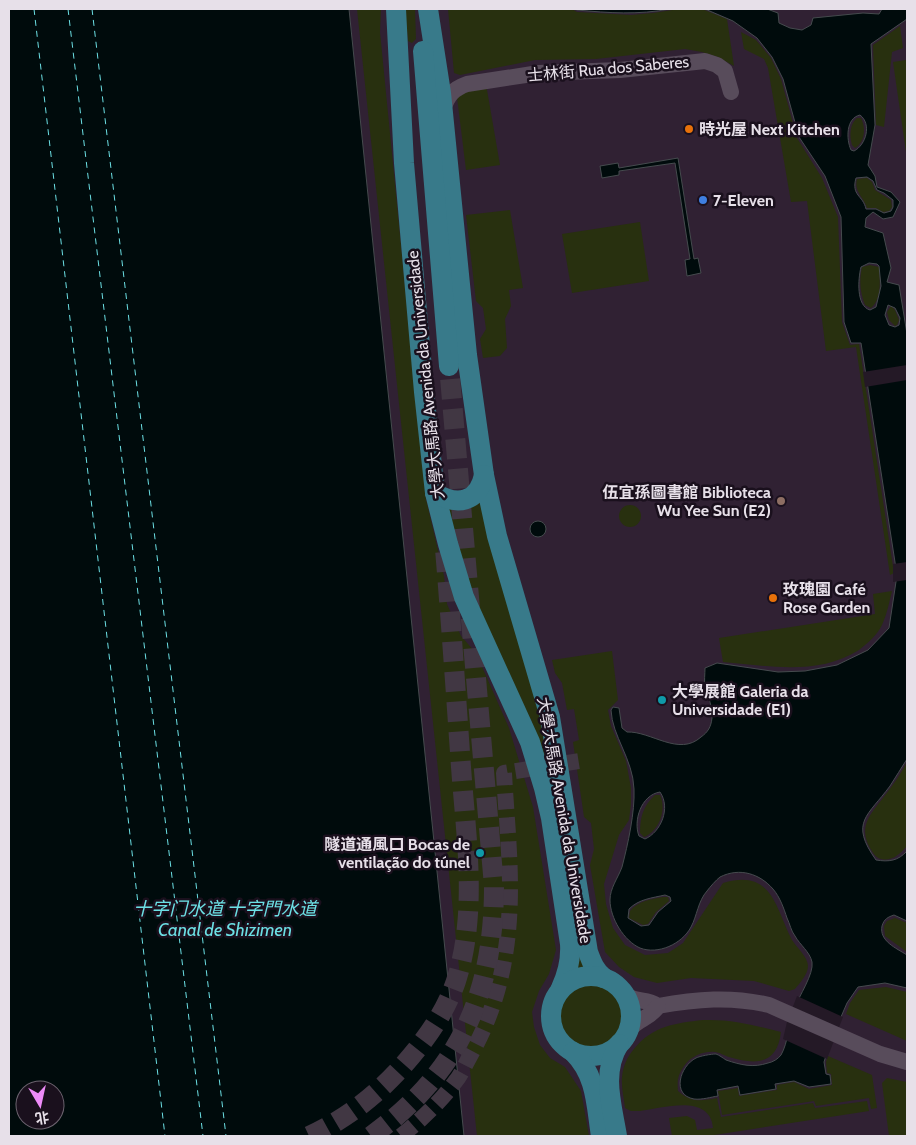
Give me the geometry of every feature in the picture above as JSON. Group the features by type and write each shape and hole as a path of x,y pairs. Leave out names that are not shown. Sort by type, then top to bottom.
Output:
{"main road":[{"path":"396,12 441,366 423,63 422,25 424,9"},
{"name":"大學大馬路 Avenida da Universidade","path":"428,9 443,110 467,355 484,475 497,536 550,717 588,952 593,967 604,978"},
{"name":"大學大馬路 Avenida da Universidade","path":"396,12 404,163 424,392 436,493 448,544 464,597 530,742 544,788 551,818 570,944 571,956 561,988"},
{"path":"436,493 446,499 459,501 465,499 480,487 484,475"},
{"path":"601,1136 590,1074 581,1060 557,1038 550,1018 552,1007 561,988 574,978 582,976 595,976 612,982 626,995 630,1006 624,1037 612,1058 609,1073 617,1136"},
{"path":"573,1052 584,1056 609,1052 624,1037"}],"street":[{"name":"士林街 Rua dos Saberes","path":"467,84 539,73 620,70 705,61 717,64 725,71 731,92"},
{"path":"437,66 446,76 467,84"},
{"path":"443,110 447,97 457,88 467,84"},
{"path":"626,995 636,1000 650,1001 660,1006 701,999 720,998 753,1001 780,1008 880,1054 907,1062"},
{"path":"624,1037 640,1020 652,1015 660,1006"}],"shaded area":[{"path":"349,9 907,9 907,1136 464,1136"}],"green space":[{"path":"357,9 381,9 380,32 426,499 444,576 447,604 461,636 476,653 509,728 533,807 556,950 549,974 539,991 532,1012 534,1027 540,1045 550,1058 565,1067 581,1091 589,1136 477,1136"},
{"path":"405,9 415,9 416,39 412,43 408,41"},
{"path":"448,9 572,9 577,12 631,15 679,9 702,9 727,19 734,66 718,57 685,49 596,59 535,60 460,75 454,73"},
{"path":"900,26 903,48 892,52 884,127 876,125 873,45"},
{"path":"741,32 756,40 771,58 781,79 797,138 822,178 838,217 842,322 850,345 859,344 894,573 890,575 856,347 826,351 807,201 791,202 768,68 764,59 744,49"},
{"path":"906,60 907,70 907,159 893,62"},
{"path":"486,84 500,165 466,170 456,89"},
{"path":"857,118 861,118 864,130 863,139 855,148 852,145 850,134 853,123"},
{"path":"867,178 872,182 875,190 891,200 892,207 889,211 883,212 876,208 867,208 856,183 857,179"},
{"path":"510,210 523,288 509,290 511,306 505,319 507,348 500,356 483,358 480,339 486,329 483,308 476,301 466,215"},
{"path":"640,222 649,281 572,293 562,234"},
{"path":"870,265 879,267 880,278 879,294 871,308 865,305 860,282 862,267"},
{"path":"891,306 899,320 895,326 889,320 887,312"},
{"path":"482,495 544,723 588,973 579,974 553,811 548,765 531,720 477,618 446,506"},
{"path":"630,505 638,508 641,516 638,524 630,527 622,524 619,516 622,508"},
{"path":"892,591 885,617 878,632 859,650 843,658 827,663 793,667 723,662 719,638 875,614 873,594"},
{"path":"612,651 618,700 608,710 611,726 626,761 631,788 629,820 619,835 604,884 606,904 613,928 625,945 645,955 668,953 683,943 723,883 739,880 752,881 762,886 770,894 792,940 808,963 807,972 795,989 789,991 754,981 691,978 657,983 634,977 619,967 605,952 590,865 594,849 591,823 584,817 573,742 579,740 574,709 567,710 562,683 555,673 552,660"},
{"path":"907,762 907,846 899,854 885,860 876,856 870,848 866,840 866,825 868,819"},
{"path":"655,795 660,795 663,807 662,813 658,825 644,837 640,833 642,817 645,808"},
{"path":"668,897 669,901 656,912 648,924 643,925 629,918 630,911 637,905"},
{"path":"895,918 907,923 907,952 885,936 884,926 887,921"},
{"path":"591,982 604,985 615,992 622,1003 625,1016 622,1029 615,1040 604,1047 591,1050 578,1047 567,1040 560,1029 557,1016 560,1003 567,992 578,985"},
{"path":"886,987 907,992 907,1041 846,1014 850,1003 859,990"},
{"path":"703,1020 733,1022 781,1032 775,1051 764,1060 739,1060 717,1052 711,1052 702,1053 694,1057 684,1066 678,1078 678,1091 688,1098 696,1100 717,1098 721,1117 813,1103 815,1108 867,1101 869,1111 708,1136 672,1136 669,1118 687,1116 695,1120 697,1130 713,1128 710,1117 704,1110 695,1106 672,1106 640,1111 631,1111 625,1108 622,1085 623,1073 629,1055 641,1041 665,1027"},
{"path":"828,1056 872,1075 877,1108 871,1109 869,1098 816,1106 814,1101 722,1115 718,1091 738,1088 739,1096 777,1090 777,1085 794,1082 809,1089 832,1085 831,1074 827,1073 826,1062"},
{"path":"887,1078 907,1082 907,1136 889,1136 882,1083"}],"water":[{"name":"十字门水道 十字門水道 Canal de Shizimen","path":"9,9 349,9 464,1136 9,1136"},
{"path":"575,9 670,9 624,13"},
{"path":"705,9 767,9 778,13 779,23 790,28 802,30 811,25 813,18 863,13 879,14 882,9 907,9 907,19 871,44 875,125 868,165 875,176 877,187 891,192 900,202 893,217 883,219 873,212 866,218 865,227 883,233 891,268 887,282 899,285 907,334 907,759 890,786 869,813 863,828 868,847 876,860 893,860 907,851 907,921 894,915 886,919 882,926 882,931 889,944 907,955 907,988 885,983 858,987 847,1003 824,1062 826,1074 830,1075 831,1084 809,1087 794,1081 775,1084 776,1089 740,1095 738,1086 717,1090 718,1096 694,1099 682,1092 680,1080 686,1067 696,1058 716,1054 731,1062 752,1066 770,1063 780,1056 785,1045 794,1009 811,973 812,962 792,932 782,903 775,892 762,879 742,872 727,874 715,882 704,895 691,927 676,943 662,949 647,950 634,945 623,934 612,914 610,900 611,891 622,867 627,848 634,789 633,778 612,720 611,710 613,707 619,708 622,728 627,732 646,735 674,744 684,745 692,742 706,733 712,721 712,710 705,687 705,668 717,663 778,672 805,671 837,665 868,650 889,628 897,575 861,343 851,343 844,322 841,217 825,176 799,137 783,79 772,57 757,38 733,21","holes":["860,115 864,119 867,129 862,144 854,151 851,150 848,140 848,130 855,117","867,177 873,181 877,190 893,200 891,211 884,213 876,209 866,209 865,204 856,192 856,178","869,263 879,266 881,286 876,307 870,310 865,307 860,298 861,267","888,305 895,308 900,318 899,325 895,327 889,325 885,315","660,792 665,805 660,825 651,836 645,839 639,836 637,823 643,803","665,895 670,897 671,901 658,912 649,925 641,926 628,918 629,909 641,901"]},
{"path":"678,158 694,259 698,258 701,273 687,276 685,260 690,259 675,163 619,171 619,175 602,178 600,166 618,163 619,168"},
{"path":"538,521 546,529 538,537 530,529"}],"pier":[{"path":"907,365 907,380 865,387 863,372"},
{"path":"907,562 907,580 893,582 893,564"},
{"path":"797,996 843,1017 827,1059 783,1039"}],"ferry route":[{"path":"34,9 165,1136"},
{"path":"68,9 203,1136"},
{"path":"92,9 226,1136"}],"tunnel":[{"path":"371,1136 402,1111 428,1085 449,1057 466,1028 479,996 487,962 492,925 494,886 449,366"},
{"path":"309,1136 357,1108 379,1090 408,1060 425,1039 446,1005 456,981 463,955 467,929 469,875 445,549"},
{"path":"401,1136 443,1097 457,1079 480,1036 496,995 505,954 510,910 504,773 586,760"}],"place":[{"name":"時光屋 Next Kitchen","path":"689,129"},
{"name":"7-Eleven","path":"703,200"},
{"name":"伍宜孫圖書館 Biblioteca Wu Yee Sun (E2)","path":"781,501"},
{"name":"玫瑰園 Café Rose Garden","path":"773,598"},
{"name":"大學展館 Galeria da Universidade (E1)","path":"662,700"},
{"name":"隧道通風口 Bocas de ventilação do túnel","path":"480,853"}]}
